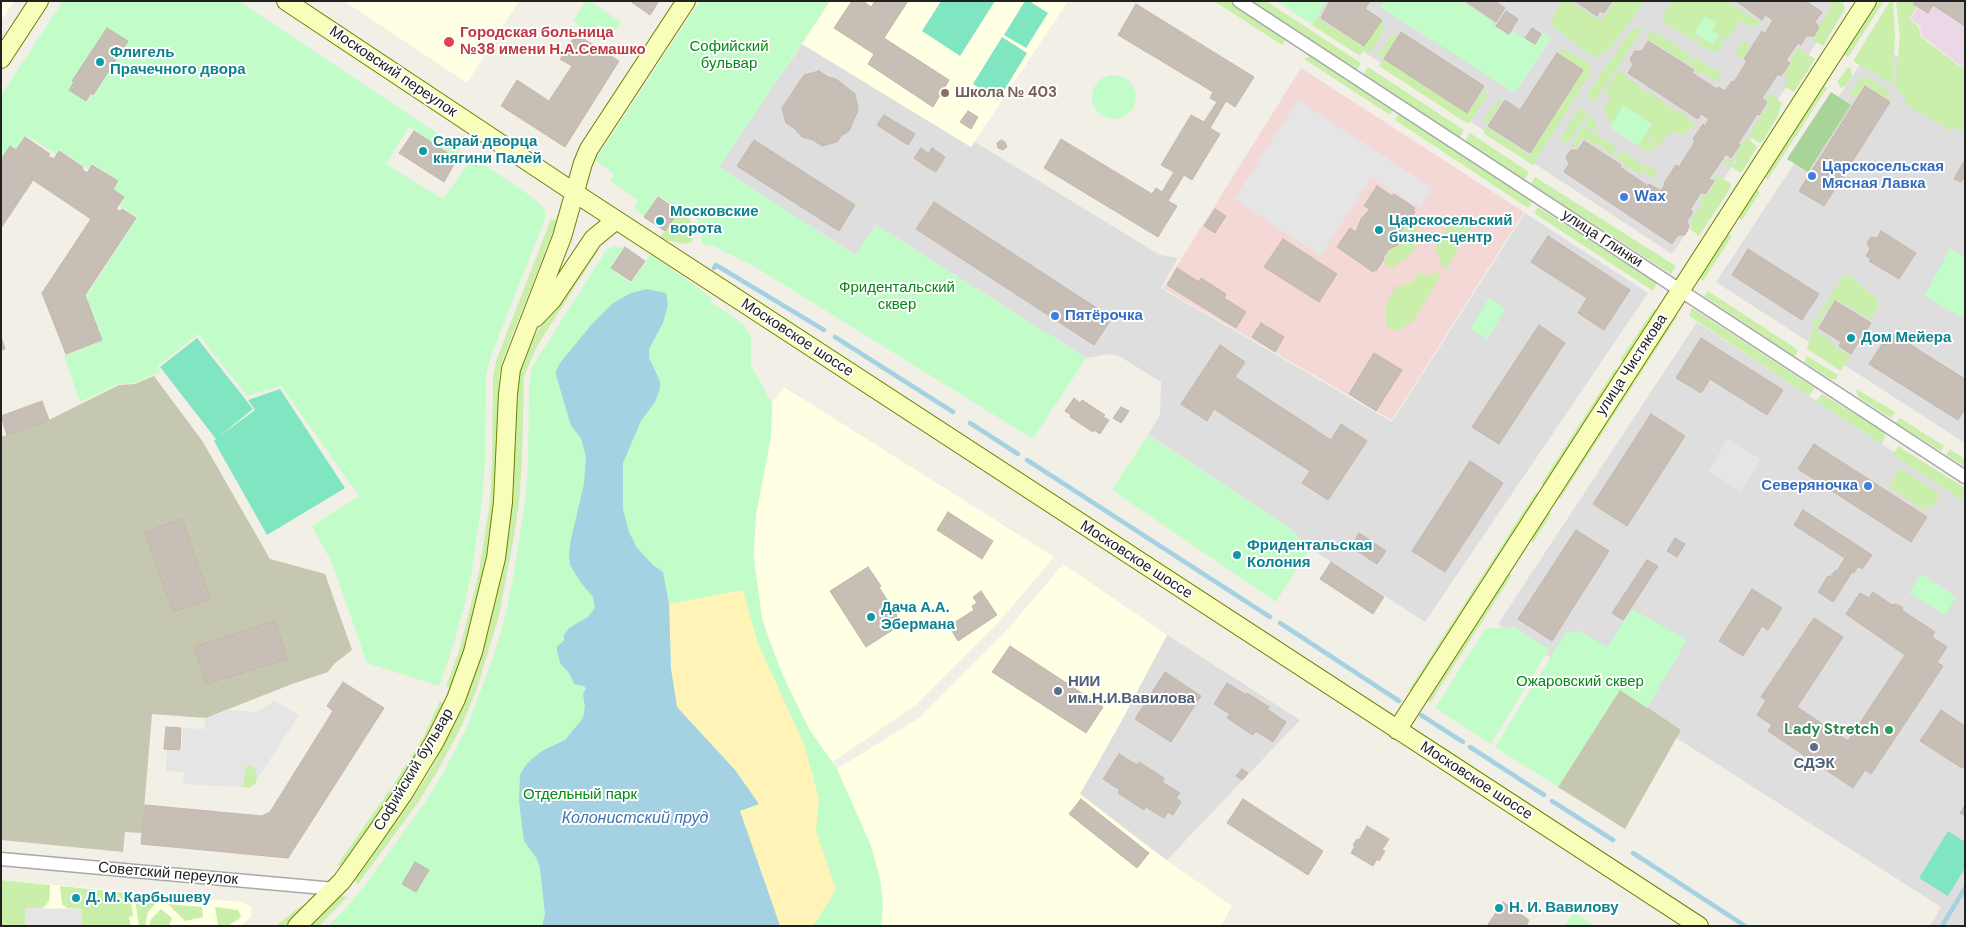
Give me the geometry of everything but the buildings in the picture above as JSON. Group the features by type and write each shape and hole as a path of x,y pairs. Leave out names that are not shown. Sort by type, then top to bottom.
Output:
{"main road":[{"path":"1,60 39,1"},
{"name":"Московский переулок","path":"286,1 574,193"},
{"name":"Софийский бульвар","path":"297,926 335,888 403,794 435,741 456,700 473,652 496,558 504,502 508,394 511,369 562,237 583,163 589,150 686,1"},
{"name":"улица Чистякова","path":"1397,730 1867,1"},
{"name":"Московское шоссе","path":"574,193 1699,926"},
{"name":"Софийский бульвар","path":"528,326 552,300 592,239 616,220"}],"street":[{"name":"улица Глинки","path":"1239,1 1965,477"},
{"name":"Советский переулок","path":"1,859 335,888"}],"shaded area":[{"path":"1,1 14,1 1,21"},
{"name":"Городская больница №38 имени Н.А.Семашко","path":"344,1 519,1 467,83"},
{"name":"Школа № 403","path":"830,1 1068,1 971,147 802,44"},
{"path":"1287,1 1845,1 1672,254"},
{"path":"1965,1 1965,69 1921,35 1920,26 1910,19 1918,7 1913,4"},
{"path":"1874,43 1948,85 1965,90 1965,443 1716,282"},
{"path":"802,44 971,147 975,142 1160,255 1178,258 1161,288 1392,422 1525,213 1648,293 1425,622 1310,548 1287,526 1148,435 1160,415 1161,382 1119,356 1109,354 1086,358 876,225 855,255 719,167"},
{"path":"1301,68 1524,212 1392,420 1163,288"},
{"path":"1298,100 1433,188 1420,209 1371,178 1321,256 1234,199"},
{"path":"1697,322 1965,499 1965,926 1930,926 1941,907 1498,624"},
{"path":"154,376 203,442 270,559 325,574 352,650 334,664 328,672 206,718 152,714 142,833 125,832 123,852 1,840 1,437 49,420 119,385 135,384"},
{"path":"784,387 1054,557 998,623 915,706 832,762 809,729 781,671 762,618 754,567 756,515 771,436 772,403"},
{"path":"1728,439 1761,459 1740,492 1708,471"},
{"path":"1063,564 1167,635 1080,794 1152,850 1232,906 1221,926 881,926 880,879 871,846 837,769 919,718 1007,630"},
{"path":"1167,635 1300,720 1167,860 1080,794"},
{"path":"1620,689 1681,730 1625,829 1558,787"},
{"path":"274,701 299,715 258,778 254,766 247,765 242,787 183,784 184,772 166,771 167,750 181,751 183,728 205,729 205,719 229,710 257,712"},
{"path":"1,880 241,902 252,907 251,917 241,926 1,926"},
{"path":"25,908 82,909 82,926 25,926"}],"green space":[{"path":"63,1 239,1 461,149 456,158 409,127 386,164 443,199 473,157 532,197 543,207 546,212 545,219 491,356 486,375 485,461 482,500 472,571 453,646 439,686 367,663 332,563 312,526 359,496 281,386 247,396 198,334 157,367 161,372 134,383 118,384 80,402 64,356 103,340 86,296 137,218 120,206 125,197 114,189 119,181 92,163 88,169 59,150 56,154 26,135 16,149 10,146 1,159 1,95","holes":["107,28 127,41 87,101 69,90"]},
{"path":"586,1 590,1 621,22 613,34 598,24 592,33 573,21"},
{"name":"Фридентальский сквер","path":"700,1 830,1 719,167 855,255 876,225 1086,358 1033,439 752,265 715,247 702,244 701,232 695,214 686,205 682,211 658,195 644,216 634,208 638,200 610,181 614,174 595,160"},
{"path":"941,1 995,1 960,56 922,31"},
{"path":"1025,1 1029,1 1048,13 1026,48 1004,35"},
{"path":"1214,1 1232,1 1287,37 1282,45"},
{"path":"1246,1 1266,1 1361,63 1355,73"},
{"path":"1277,1 1327,1 1312,25"},
{"path":"1384,1 1461,1 1495,23 1493,25 1509,36 1513,31 1535,45 1543,33 1551,38 1515,93 1380,7"},
{"path":"1562,1 1569,1 1601,21 1615,1 1645,1 1610,49 1597,57 1591,56 1555,28 1552,22 1553,16"},
{"path":"1672,1 1727,1 1761,23 1759,26 1750,26 1740,20 1726,41 1712,30 1717,24 1694,33 1697,35 1693,41 1661,20"},
{"path":"1826,1 1839,1 1844,5 1845,9 1823,46 1812,40 1832,5"},
{"path":"1877,1 1884,1 1848,57 1843,54"},
{"path":"1890,1 1893,1 1895,37 1892,84 1853,61"},
{"path":"1896,1 1914,1 1912,4 1917,7 1909,19 1919,27 1920,36 1965,70 1965,133 1954,127 1951,131 1907,105 1904,97 1895,86 1900,37"},
{"path":"1705,16 1717,24 1712,30 1719,35 1713,45 1694,33"},
{"path":"1317,18 1364,47 1381,21 1384,25 1384,30 1370,52 1364,49 1360,56 1312,25"},
{"path":"1638,27 1642,30 1595,101 1590,98 1590,90 1630,32"},
{"path":"1649,32 1654,35 1656,33 1691,55 1686,63 1646,38"},
{"path":"1393,34 1398,35 1383,58 1377,54"},
{"path":"1700,36 1713,45 1717,38 1725,43 1718,51 1712,52 1696,42"},
{"path":"1002,37 1027,53 998,100 973,84"},
{"path":"1742,41 1750,46 1743,60 1736,52"},
{"path":"1798,48 1815,59 1794,92 1783,86 1788,79 1784,76 1792,62 1790,60"},
{"path":"1565,49 1589,63 1591,72 1533,165 1483,133 1486,127 1530,155 1584,70 1558,53"},
{"path":"1311,55 1395,108 1390,115 1304,59"},
{"path":"1695,57 1712,69 1719,70 1720,84 1701,72 1700,74 1697,72 1698,70 1689,64"},
{"path":"1383,59 1467,114 1485,88 1487,96 1468,124 1379,66"},
{"path":"1368,67 1464,130 1459,139 1362,77"},
{"path":"1848,67 1851,69 1852,76 1846,85 1841,88 1837,82"},
{"path":"1620,69 1624,72 1623,75 1638,85 1637,87 1648,91 1696,124 1682,135 1677,132 1669,133 1658,148 1647,133 1652,124 1624,105 1611,125 1603,110 1611,97 1604,92"},
{"path":"1114,75 1126,79 1132,85 1136,97 1132,109 1126,115 1114,119 1102,115 1096,109 1092,97 1096,85 1102,79"},
{"path":"1862,77 1867,77 1888,90 1890,101 1865,84 1856,97 1849,93"},
{"path":"1822,85 1827,88 1768,179 1764,177"},
{"path":"1831,92 1851,105 1808,172 1787,159"},
{"path":"1768,93 1782,103 1777,118 1762,142 1759,143 1749,135 1770,102 1765,99"},
{"path":"1498,100 1502,100 1487,124 1482,121"},
{"path":"1623,105 1652,124 1638,146 1613,129 1611,125"},
{"path":"1580,108 1588,112 1568,143 1559,140"},
{"path":"1401,111 1534,199 1528,208 1395,120"},
{"path":"1590,114 1596,124 1600,134 1584,124"},
{"path":"1582,126 1617,148 1612,155 1599,144 1597,146 1583,137 1574,148 1571,146"},
{"path":"1470,133 1529,172 1523,183 1463,144"},
{"path":"1646,135 1656,150 1647,151 1638,146"},
{"path":"1747,137 1757,147 1742,172 1740,172 1724,163 1726,159 1735,164 1737,161 1734,158"},
{"path":"1621,151 1644,166 1655,168 1656,179 1643,171 1641,175 1624,166 1625,164 1616,158"},
{"path":"1716,175 1730,183 1731,187 1699,236 1690,229 1692,226 1690,222 1702,203 1699,201 1703,195 1706,197 1716,181 1713,179"},
{"path":"1535,177 1676,266 1671,274 1531,184"},
{"path":"1755,189 1760,192 1742,220 1737,217"},
{"path":"1538,207 1657,283 1653,291 1534,213"},
{"path":"679,210 683,210 690,219 694,231 692,242 685,244 666,240 661,241 659,239"},
{"path":"1474,217 1474,223 1446,269 1442,267 1435,249 1452,218"},
{"path":"551,219 557,221 503,359 499,377 499,461 496,501 485,573 466,650 453,687 446,687 460,648 479,572 490,501 493,376 497,358"},
{"path":"1410,222 1419,228 1415,235 1417,241 1416,248 1406,259 1398,262 1393,269 1384,263 1386,259 1384,258 1389,250 1399,245 1402,238 1401,233 1406,224 1408,225"},
{"path":"1727,233 1732,236 1703,281 1699,278"},
{"name":"Отдельный парк","path":"614,246 623,248 610,268 631,283 651,254 712,298 711,302 744,325 751,336 751,365 772,403 771,436 756,515 753,552 762,618 769,641 788,687 809,729 837,769 871,846 880,879 883,905 881,926 813,926 836,890 816,831 819,799 804,744 758,644 743,590 669,604 671,669 677,707 735,770 759,804 740,811 780,926 328,926 365,885 422,807 442,775 467,727 493,658 505,617 513,578 525,502 528,461 529,386 532,367 607,249"},
{"path":"592,247 598,251 537,346 524,376 522,461 514,536 499,616 477,688 462,725 437,772 417,804 358,884 354,880 411,801 432,768 471,686 492,614 500,577 511,501 517,374 531,342"},
{"path":"1950,249 1965,257 1965,319 1924,296"},
{"path":"1436,272 1441,275 1413,321 1398,331 1387,327 1385,319 1386,307 1396,285 1401,287 1408,283 1411,284 1418,273 1429,276"},
{"path":"1851,276 1876,299 1878,308 1871,319 1862,313 1860,315 1846,303 1844,305 1835,299 1827,312 1825,311 1820,318 1822,320 1816,331 1831,340 1830,343 1850,356 1841,371 1807,349 1815,320 1842,278"},
{"path":"1708,291 1798,350 1796,355 1792,355 1704,296"},
{"path":"1489,298 1506,308 1487,339 1470,329"},
{"path":"1692,308 1815,388 1809,396 1691,317 1689,314"},
{"path":"1654,309 1657,311 1624,362 1620,360"},
{"path":"1674,315 1677,317 1560,499 1557,497"},
{"path":"197,338 253,409 217,438 255,410 248,400 280,389 345,488 267,535 214,441 216,439 160,367"},
{"path":"1807,356 1838,375 1836,379 1831,379 1804,362"},
{"path":"1615,369 1618,371 1545,486 1541,484"},
{"path":"1856,389 1895,412 1891,418 1858,397"},
{"path":"1822,394 1886,433 1882,444 1816,401"},
{"path":"1900,418 1944,446 1941,451 1896,423"},
{"path":"1148,435 1287,526 1310,548 1276,602 1112,490"},
{"path":"1898,446 1965,488 1965,502 1893,455"},
{"path":"1950,449 1965,459 1965,467 1946,455"},
{"path":"1900,468 1940,494 1932,508 1928,506 1925,511 1889,486"},
{"path":"1536,492 1540,495 1413,693 1409,690"},
{"path":"1548,512 1551,514 1533,543 1531,539"},
{"path":"1508,574 1512,575 1430,703 1426,700"},
{"path":"1921,574 1956,597 1945,615 1909,593"},
{"name":"Ожаровский сквер","path":"1632,609 1687,640 1647,708 1620,690 1558,787 1495,747 1565,634 1577,630 1607,647"},
{"name":"Ожаровский сквер","path":"1514,627 1549,649 1491,744 1435,708 1485,629"},
{"path":"440,701 445,705 398,791 343,868 338,864 392,787 424,736"},
{"path":"247,765 254,766 258,776 255,784 249,788 242,787"},
{"path":"1948,831 1965,842 1965,868 1948,896 1919,878"},
{"path":"1,880 50,885 49,901 43,908 25,908 25,926 1,926"},
{"path":"60,886 130,893 133,916 129,917 131,926 82,926 82,909 67,908 62,904"},
{"path":"340,896 347,897 319,926 310,926"},
{"path":"135,900 158,901 148,912 145,926 139,926"},
{"path":"168,904 202,907 203,917 185,921"},
{"path":"302,905 300,914 286,926 276,926"},
{"path":"215,907 238,910 241,916 227,926 218,926"},
{"path":"161,909 172,918 169,926 149,926 151,919"},
{"path":"1574,912 1595,926 1565,926"}],"sand":[{"path":"743,589 758,644 804,744 819,799 817,831 836,890 813,926 780,926 740,811 759,804 735,770 677,707 675,702 671,669 669,604"}],"water":[{"name":"Колонистский пруд","path":"647,289 666,293 668,305 663,323 649,349 649,358 660,381 660,389 655,402 641,421 623,463 623,509 629,532 637,548 653,565 663,572 669,604 671,669 677,707 735,770 759,804 740,811 780,926 542,926 545,914 540,869 537,859 524,841 519,801 520,775 525,766 542,751 565,740 583,718 585,707 583,694 586,688 574,684 569,673 560,663 557,646 564,641 564,635 569,628 588,617 595,608 593,597 581,583 570,565 571,539 584,484 586,457 581,438 571,426 556,371 560,363 592,324 613,303 631,293"}],"waterway":[{"path":"714,268 716,265 824,330"},
{"path":"835,337 953,412"},
{"path":"970,423 1018,454"},
{"path":"1027,460 1270,617"},
{"path":"1280,623 1399,701"},
{"path":"1421,715 1463,742"},
{"path":"1470,747 1544,795"},
{"path":"1552,801 1613,840"},
{"path":"1633,853 1745,926"},
{"path":"1942,926 1965,888"}],"place":[{"name":"Городская больница №38 имени Н.А.Семашко","path":"449,42"},
{"name":"Флигель Прачечного двора","path":"100,62"},
{"name":"Школа № 403","path":"945,93"},
{"name":"Сарай дворца княгини Палей","path":"423,151"},
{"name":"Царскосельская Мясная Лавка","path":"1812,176"},
{"name":"Wax","path":"1624,197"},
{"name":"Московские ворота","path":"660,221"},
{"name":"Царскосельский бизнес-центр","path":"1379,230"},
{"name":"Пятёрочка","path":"1055,316"},
{"name":"Дом Мейера","path":"1851,338"},
{"name":"Северяночка","path":"1868,486"},
{"name":"Фридентальская Колония","path":"1237,555"},
{"name":"Дача А.А. Эбермана","path":"871,617"},
{"name":"НИИ им.Н.И.Вавилова","path":"1058,691"},
{"name":"Lady Stretch","path":"1889,730"},
{"name":"СДЭК","path":"1814,747"},
{"name":"Д. М. Карбышеву","path":"76,898"},
{"name":"Н. И. Вавилову","path":"1499,908"}]}
